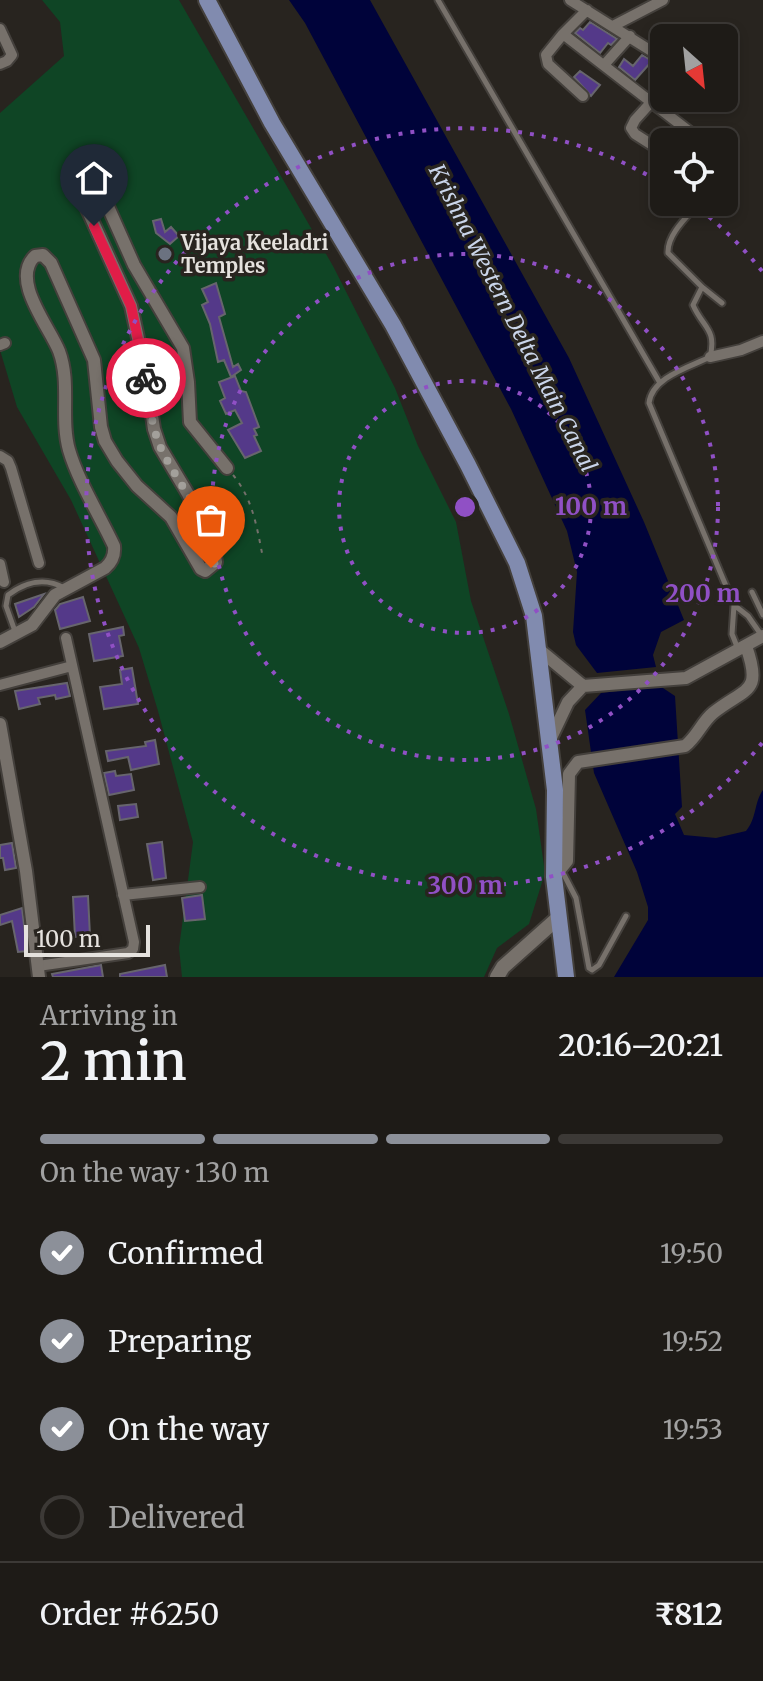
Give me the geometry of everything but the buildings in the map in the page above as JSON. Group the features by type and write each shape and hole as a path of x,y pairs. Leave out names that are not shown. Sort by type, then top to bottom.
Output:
{"main road":[{"path":"207,0 272,123 393,325 517,563 534,616 555,790 558,918 566,977"},
{"path":"497,977 503,967 558,918"}],"street":[{"path":"570,0 650,50"},
{"path":"613,26 663,0"},
{"path":"583,96 546,60 547,51 587,10"},
{"path":"0,29 12,55 0,64"},
{"path":"563,34 650,100"},
{"path":"604,65 630,36"},
{"path":"650,102 631,128 650,144"},
{"path":"665,112 685,128"},
{"path":"0,642 32,625 47,604 65,589 105,568 115,552 70,453 60,355 30,295 27,268 35,256 43,255 51,263 87,343 96,373 101,427 117,461 137,486 171,517 201,569 211,568 216,562 217,555 188,494 160,447 131,306 83,200 85,187 92,184 101,191 134,265 177,335 186,365 190,422 227,468"},
{"path":"710,357 763,341"},
{"path":"0,456 8,461 11,468 39,563"},
{"path":"0,564 4,582"},
{"path":"549,742 568,702 586,686 692,676 763,636"},
{"path":"0,724 26,871 38,971 128,953 133,949 134,942 66,638"},
{"path":"537,648 586,686"},
{"path":"558,873 567,861 569,774 578,762 685,746 714,712 751,684 755,677 742,648"},
{"path":"0,685 72,666"},
{"path":"123,895 200,887"}],"lane":[{"path":"438,0 660,383"},
{"path":"689,216 667,245 668,253 722,303"},
{"path":"702,287 693,305 714,339 710,357 660,383 649,397 652,413 734,605 732,634 742,648"},
{"path":"16,635 3,607 8,595 33,583 49,581 65,589"},
{"path":"752,592 763,615"},
{"path":"734,605 748,616 763,636"},
{"path":"558,873 576,898 589,968 592,970 599,965 626,916"}],"path":[{"path":"227,468 243,487 253,512 263,558"}],"green space":[{"path":"42,0 179,0 333,266 395,388 418,446 456,522 471,601 509,714 536,809 545,873 529,924 497,948 484,977 182,977 179,948 193,842 158,711 139,648 71,500 17,407 0,350 0,113 64,56 60,22"}],"water":[{"name":"Krishna Western Delta Main Canal","path":"289,0 370,0 569,358 644,522 684,620 661,632 653,655 656,667 597,673 576,645 573,632 577,572 567,531 511,409 305,23"},
{"path":"660,686 675,696 682,807 675,814 684,835 716,838 746,831 763,790 763,977 614,977 648,920 648,907 637,872 594,773 585,710 601,693"}],"way so far":[{"path":"146,378 149,405 160,447 188,494 217,555 211,568"}],"place":[{"name":"Vijaya Keeladri Temples","path":"165,254"}],"route":[{"path":"94,226 131,306 146,378"}]}
